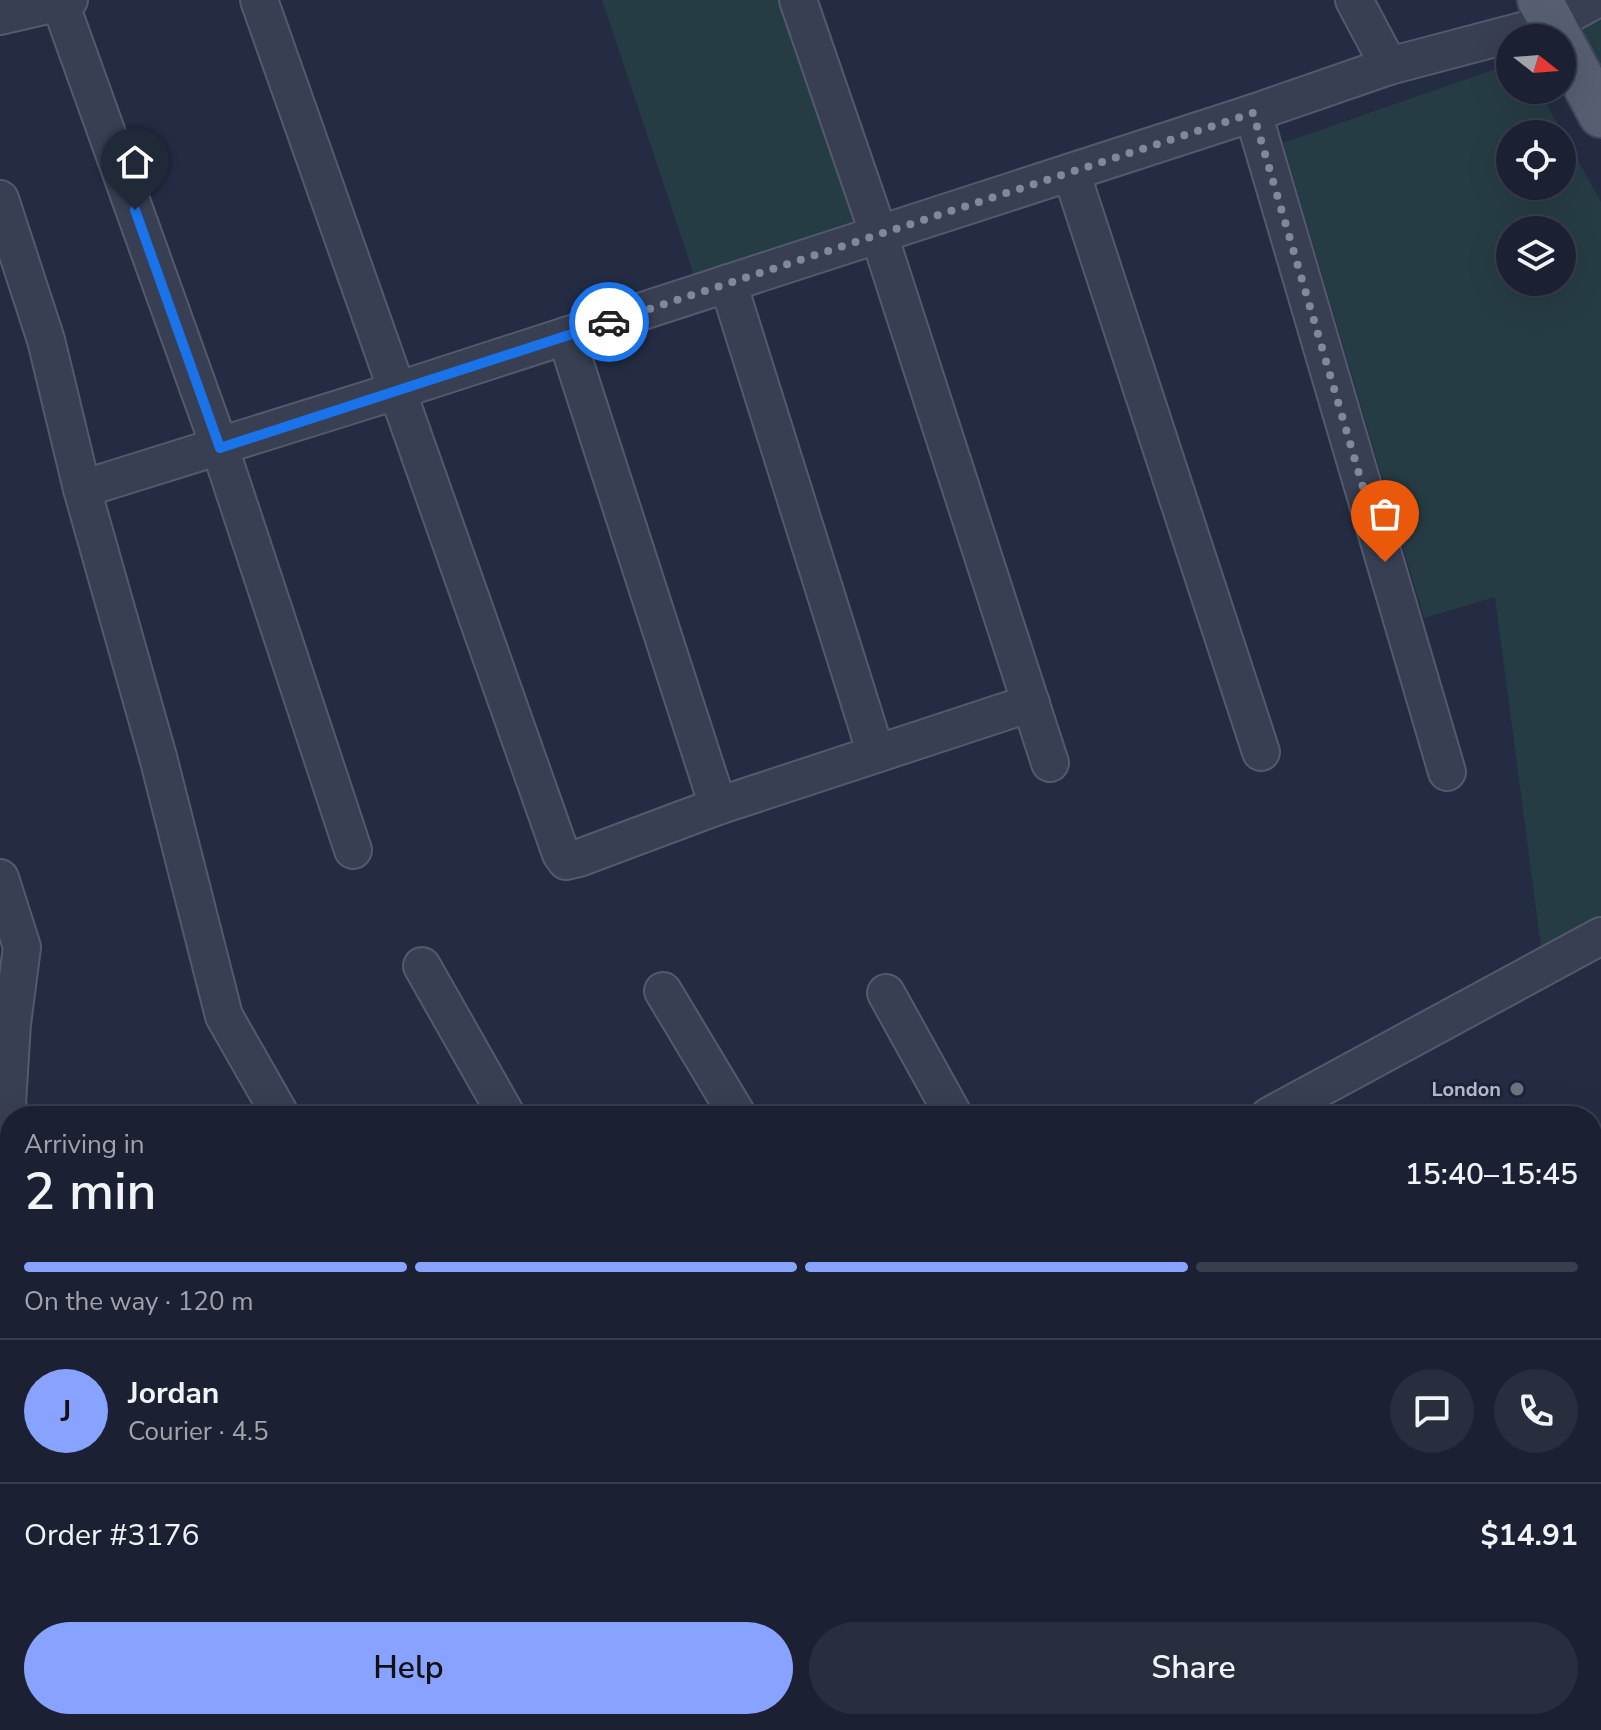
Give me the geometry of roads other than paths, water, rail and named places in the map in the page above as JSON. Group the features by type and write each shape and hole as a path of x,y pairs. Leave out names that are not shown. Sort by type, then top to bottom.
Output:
{"main road":[{"path":"1576,68 1601,115"}],"street":[{"path":"259,0 566,861 718,806 1031,703"},
{"path":"798,0 879,235 1050,763"},
{"path":"1354,0 1389,66"},
{"path":"1557,24 1595,0"},
{"path":"0,16 63,1 220,448 353,850"},
{"path":"82,489 220,448 879,235 1389,66 1496,40"},
{"path":"1253,113 1447,772"},
{"path":"1071,172 1261,752"},
{"path":"0,199 46,340 82,489 158,757 224,1016 275,1106"},
{"path":"728,283 876,754"},
{"path":"566,336 718,806"},
{"path":"0,878 22,947 12,1024 8,1106"},
{"path":"1287,1106 1601,936"},
{"path":"422,966 501,1106"},
{"path":"663,991 732,1106"},
{"path":"886,993 948,1106"}],"place":[{"name":"London","path":"1517,1089"}]}
